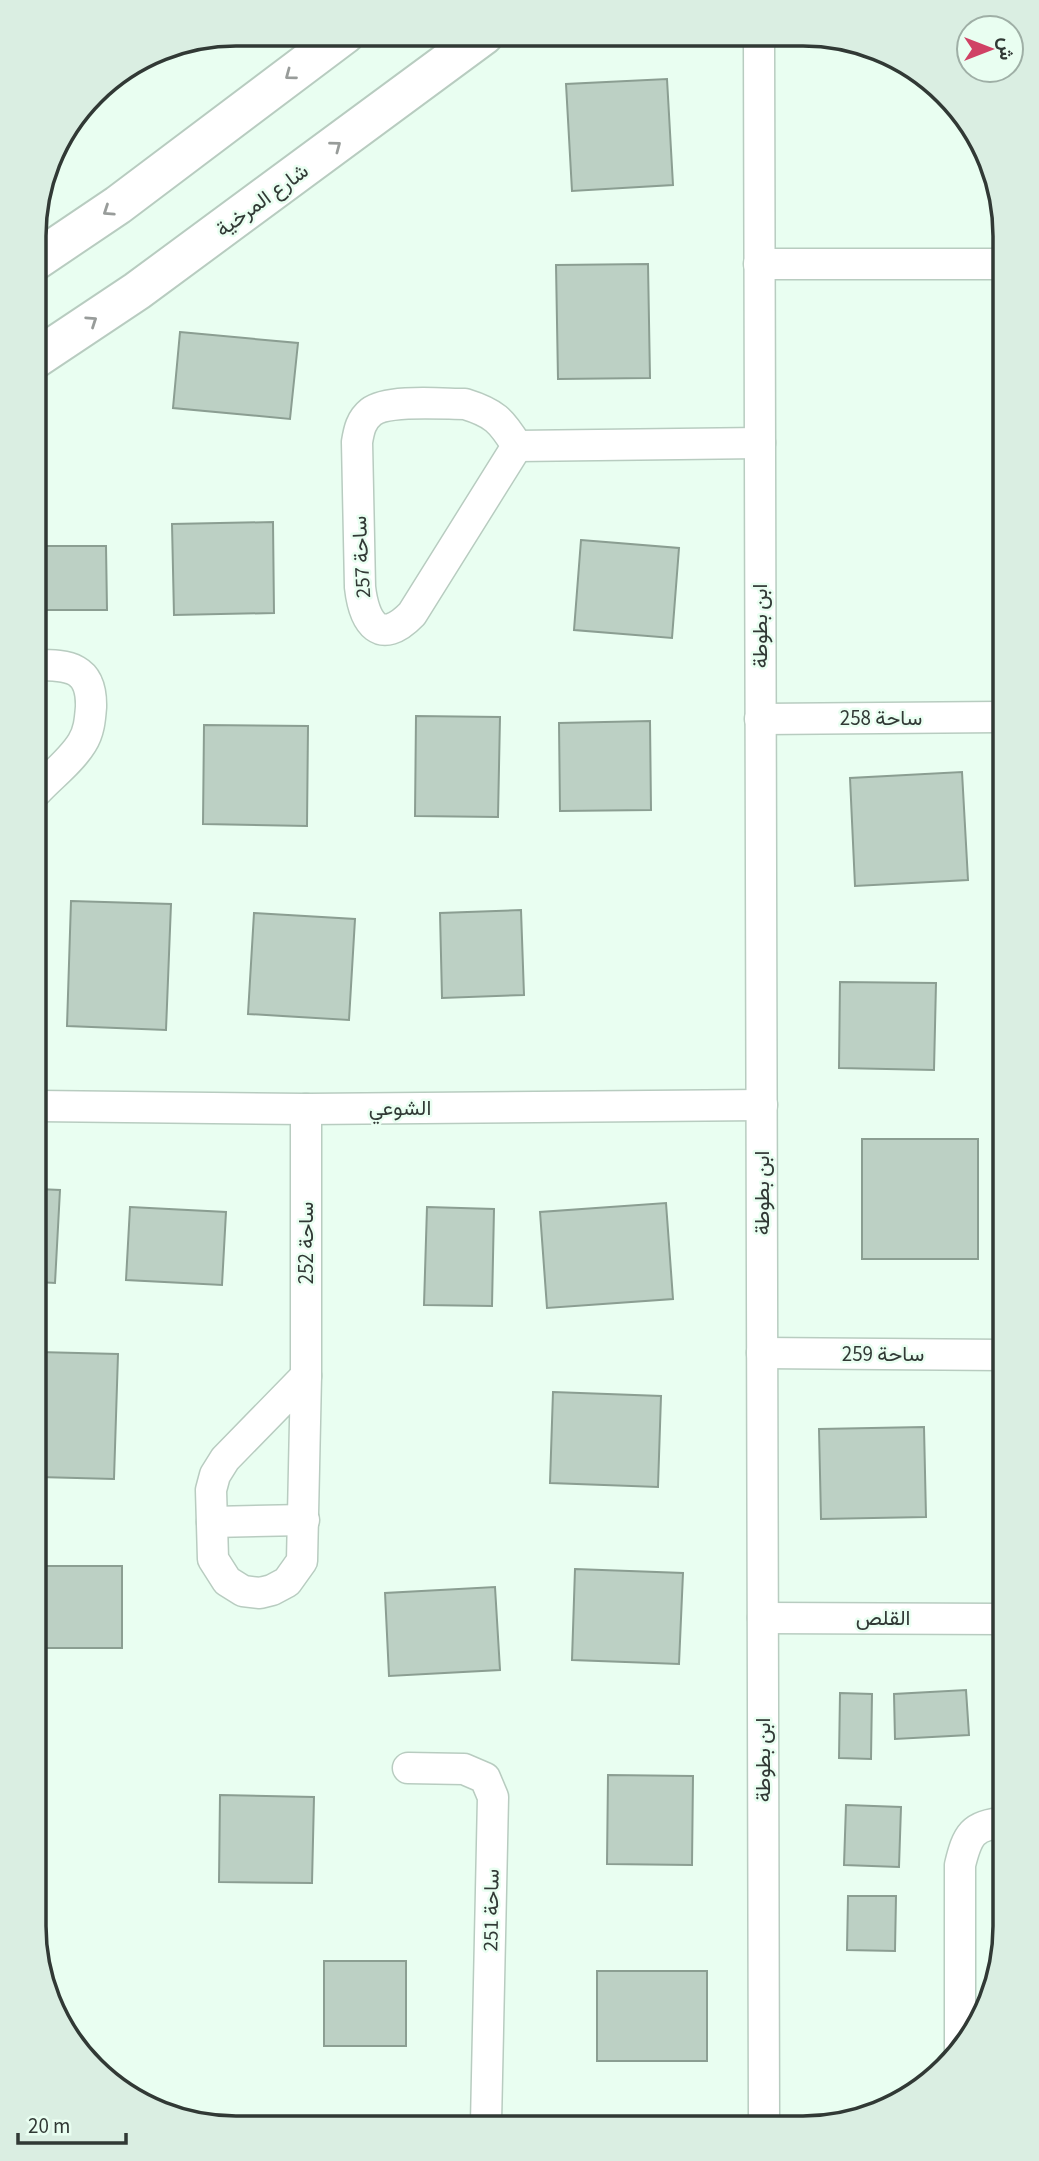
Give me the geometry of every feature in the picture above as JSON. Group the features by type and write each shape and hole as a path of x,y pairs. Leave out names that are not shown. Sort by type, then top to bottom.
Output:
{"highway":[{"path":"46,254 118,205 329,46"},
{"name":"شارع المرخية","path":"46,352 148,283 469,46"}],"street":[{"name":"ابن بطوطة","path":"759,46 764,2116"},
{"path":"759,264 993,264"},
{"name":"ساحة 257","path":"465,404 495,415 517,446 412,614 393,629 383,631 375,627 368,620 362,606 360,587 357,442 360,424 372,411 387,405 465,404"},
{"path":"517,446 760,443"},
{"path":"46,665 72,668 87,681 91,694 89,730 81,745 46,782"},
{"name":"ساحة 258","path":"760,719 993,717"},
{"name":"الشوعي","path":"46,1106 306,1109 762,1105"},
{"name":"ساحة 252","path":"306,1109 306,1376 302,1561 288,1582 260,1593 243,1591 227,1581 213,1559 211,1490 215,1475 225,1459 306,1376"},
{"name":"ساحة 259","path":"762,1353 993,1355"},
{"path":"212,1522 304,1520"},
{"name":"القلص","path":"763,1618 993,1619"},
{"name":"ساحة 251","path":"408,1768 464,1769 485,1778 493,1797 486,2116"},
{"path":"960,2034 960,1865 966,1840 981,1827 993,1825"}],"building":[{"path":"667,79 673,185 572,191 566,84"},
{"path":"648,264 650,378 558,379 556,265"},
{"path":"180,332 298,343 290,419 173,408"},
{"path":"273,522 274,613 174,615 172,524"},
{"path":"581,540 679,548 672,638 574,630"},
{"path":"46,546 106,546 107,610 46,610"},
{"path":"416,716 500,717 498,817 415,816"},
{"path":"650,721 651,810 560,811 559,723"},
{"path":"204,725 308,726 307,826 203,824"},
{"path":"962,772 968,880 855,886 850,778"},
{"path":"71,901 171,904 166,1030 67,1026"},
{"path":"521,910 524,995 442,998 440,913"},
{"path":"254,913 355,919 349,1020 248,1014"},
{"path":"840,982 936,983 934,1070 839,1068"},
{"path":"862,1139 978,1139 978,1259 862,1259"},
{"path":"46,1189 60,1190 55,1283 46,1282"},
{"path":"666,1203 673,1299 547,1308 540,1212"},
{"path":"130,1207 226,1212 222,1285 126,1280"},
{"path":"427,1207 494,1209 492,1306 424,1305"},
{"path":"46,1352 118,1354 114,1479 46,1477"},
{"path":"553,1392 661,1396 658,1487 550,1483"},
{"path":"924,1427 926,1517 821,1519 819,1429"},
{"path":"46,1566 122,1566 122,1648 46,1648"},
{"path":"575,1569 683,1573 679,1664 572,1660"},
{"path":"495,1587 500,1670 389,1676 385,1593"},
{"path":"966,1690 969,1735 895,1739 894,1694"},
{"path":"840,1693 872,1694 871,1759 839,1758"},
{"path":"608,1775 693,1776 692,1865 607,1864"},
{"path":"220,1795 314,1797 312,1883 219,1882"},
{"path":"846,1805 901,1807 899,1867 844,1865"},
{"path":"848,1896 896,1896 895,1951 847,1950"},
{"path":"324,1961 406,1961 406,2046 324,2046"},
{"path":"597,1971 707,1971 707,2061 597,2061"}]}
